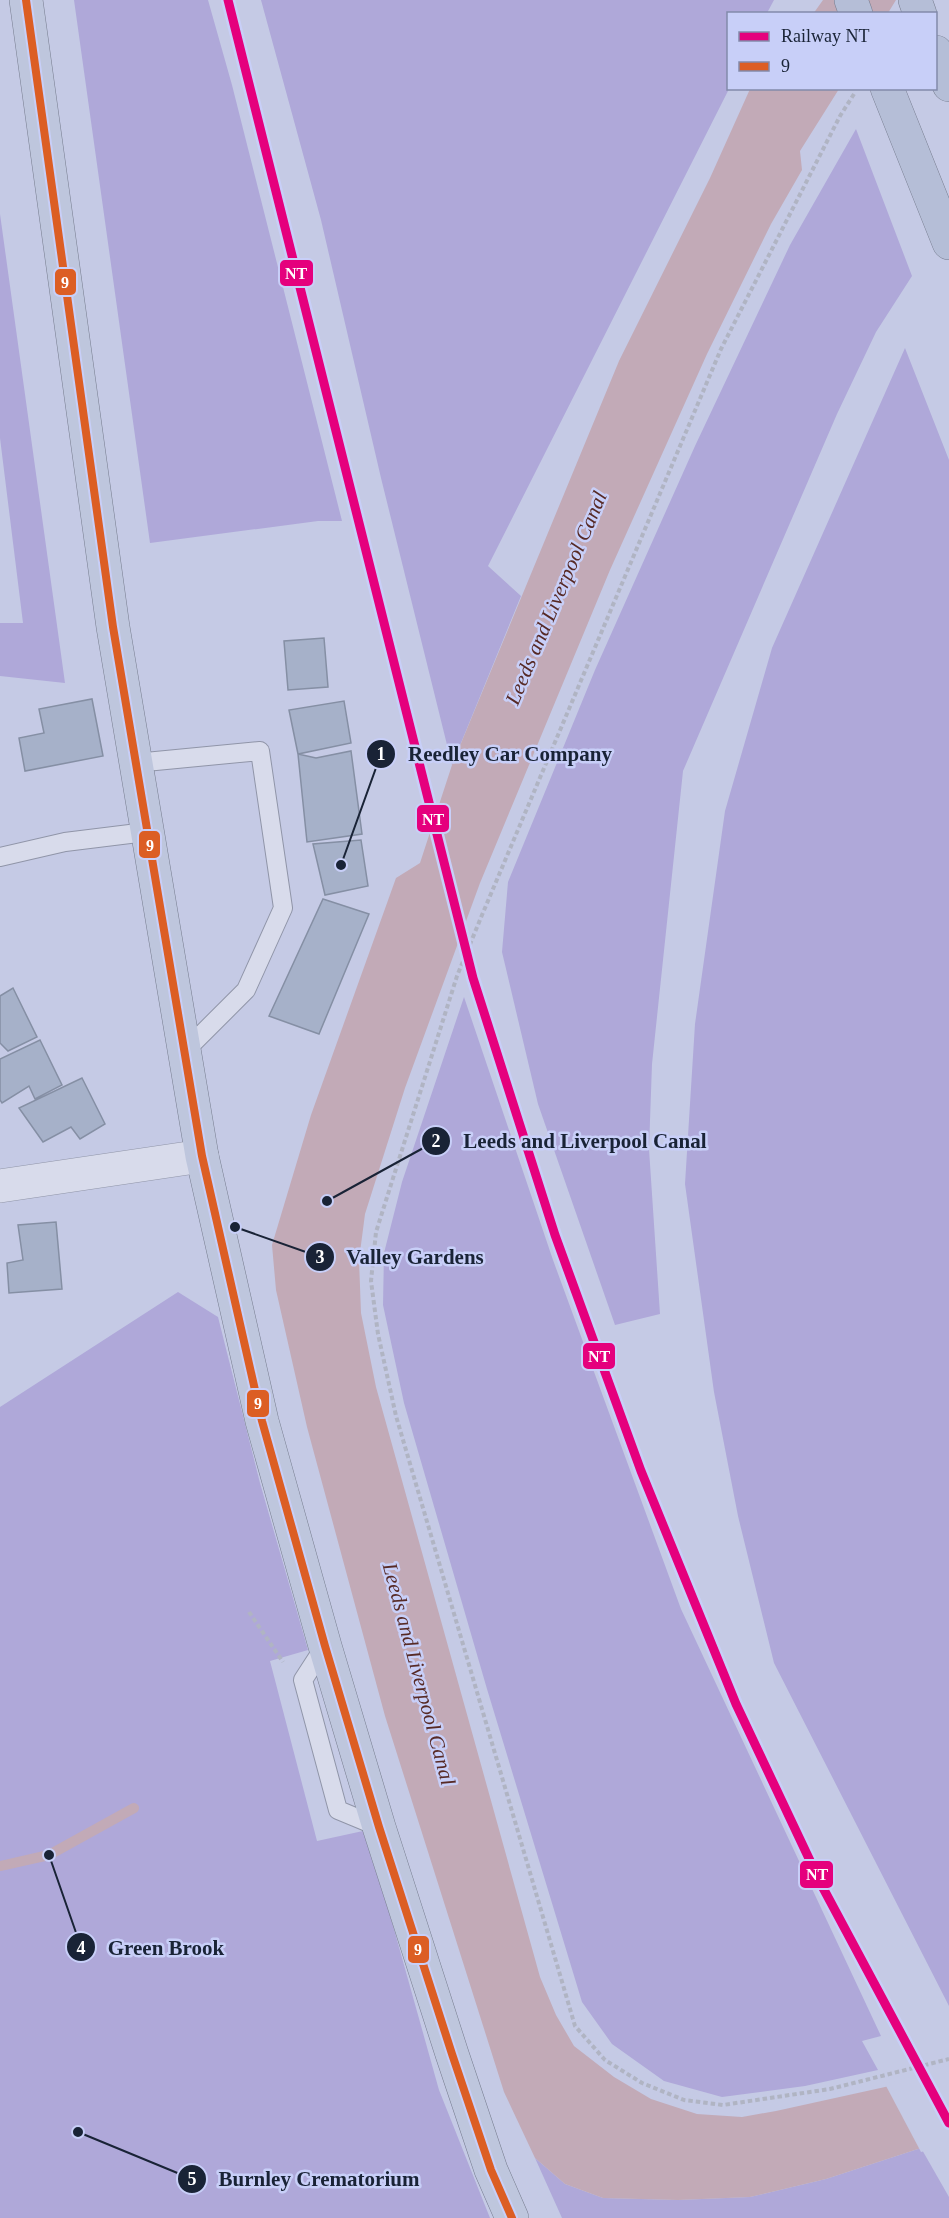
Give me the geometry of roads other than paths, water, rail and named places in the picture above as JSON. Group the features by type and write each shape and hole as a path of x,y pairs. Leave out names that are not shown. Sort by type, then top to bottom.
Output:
{"highway":[{"path":"26,0 113,627 202,1156 262,1421 325,1646 378,1827 491,2170 512,2218"},
{"path":"937,55 949,85"},
{"path":"887,90 949,243"}],"street":[{"path":"0,1186 202,1156"}],"lane":[{"path":"135,763 260,751 283,908 246,990 184,1052"},
{"path":"0,857 64,842 146,832"},
{"path":"325,1646 303,1680 338,1810 378,1827"}],"water":[{"path":"823,0 896,0 889,12 814,12"},
{"path":"750,90 838,90 800,151 802,170 771,224 707,354 610,570 480,883 405,1088 365,1214 359,1260 361,1313 376,1387 540,1977 556,2015 574,2046 614,2077 651,2099 697,2114 742,2117 885,2087 949,2069 921,2148 826,2179 750,2197 678,2200 603,2198 565,2184 535,2158 504,2092 385,1716 307,1427 276,1290 272,1245 311,1115 396,878 420,863 452,765 619,361 710,178"}],"waterway":[{"path":"0,1866 49,1855 134,1808"}],"rail line":[{"name":"NT","path":"228,0 473,978 555,1235 641,1471 736,1704 822,1886 949,2123"}],"place":[{"name":"Reedley Car Company","path":"341,865"},
{"name":"Leeds and Liverpool Canal","path":"327,1201"},
{"name":"Valley Gardens","path":"235,1227"},
{"name":"Green Brook","path":"49,1855"},
{"name":"Burnley Crematorium","path":"78,2132"}]}
